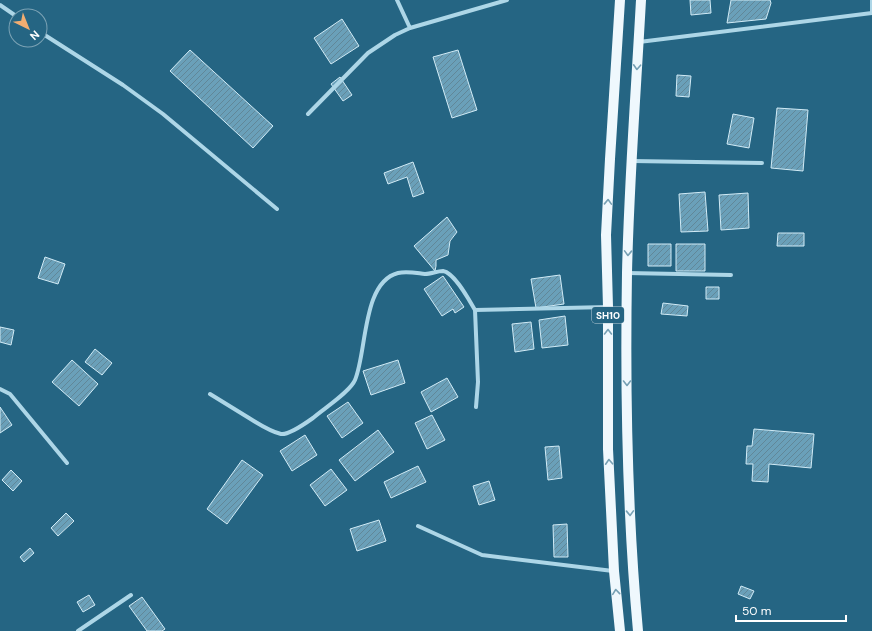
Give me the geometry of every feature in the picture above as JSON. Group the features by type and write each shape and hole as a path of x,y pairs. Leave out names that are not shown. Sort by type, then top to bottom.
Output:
{"main road":[{"name":"SH10","path":"620,0 606,235 608,307 608,449 614,571 620,631"},
{"name":"SH10","path":"638,631 632,570 627,434 628,272 632,161 641,0"}],"street":[{"path":"397,0 410,28"},
{"path":"308,114 368,53 395,35 410,28 507,0"},
{"path":"638,42 872,13 872,0"},
{"path":"48,37 123,85 163,114 277,209"},
{"path":"632,161 762,163"},
{"path":"210,394 271,431 283,434 295,430 308,422 344,393 355,381 366,326 377,290 384,280 399,272 431,274 442,271 452,276 475,310 478,382 476,406"},
{"path":"628,272 731,275"},
{"path":"475,310 608,307"},
{"path":"0,389 10,394 67,463"},
{"path":"418,526 482,555 614,571"},
{"path":"78,631 131,595"}],"building":[{"path":"690,0 710,0 711,13 691,15"},
{"path":"731,0 770,0 771,3 766,19 727,23"},
{"path":"342,19 359,46 331,64 314,38"},
{"path":"190,50 273,126 253,148 170,71"},
{"path":"458,50 477,110 452,118 433,57"},
{"path":"677,75 691,76 689,97 676,96"},
{"path":"340,77 352,95 343,101 331,84"},
{"path":"777,108 808,110 803,171 771,168"},
{"path":"733,114 754,118 749,148 727,144"},
{"path":"413,162 424,193 413,197 407,177 388,184 384,173"},
{"path":"705,192 708,231 681,232 679,194"},
{"path":"748,193 749,228 721,230 719,195"},
{"path":"447,217 457,232 450,241 448,255 436,260 435,271 414,246"},
{"path":"778,233 804,233 804,246 777,246"},
{"path":"648,244 671,244 671,266 648,266"},
{"path":"676,244 705,244 705,271 676,271"},
{"path":"45,257 65,264 58,284 38,278"},
{"path":"560,275 564,304 536,308 531,279"},
{"path":"443,276 464,307 455,313 453,309 442,316 424,289"},
{"path":"706,287 719,287 719,299 706,299"},
{"path":"663,303 688,306 687,316 661,314"},
{"path":"565,316 568,345 542,348 539,320"},
{"path":"531,322 534,349 515,352 512,324"},
{"path":"0,327 14,330 11,345 0,342"},
{"path":"95,349 112,363 102,375 85,362"},
{"path":"72,360 98,384 79,406 52,382"},
{"path":"398,360 405,383 371,395 363,371"},
{"path":"447,378 458,397 431,412 421,392"},
{"path":"348,402 363,423 342,438 327,416"},
{"path":"0,407 12,425 0,433"},
{"path":"432,415 445,440 427,449 415,423"},
{"path":"754,429 814,434 811,468 769,464 768,482 752,481 753,464 746,464 747,446 752,446"},
{"path":"378,430 394,452 355,481 339,460"},
{"path":"305,435 317,455 292,471 280,451"},
{"path":"559,446 562,478 548,480 545,447"},
{"path":"242,460 263,475 227,524 207,509"},
{"path":"418,466 426,482 391,498 384,482"},
{"path":"331,469 347,490 325,506 310,485"},
{"path":"11,470 22,481 13,491 2,480"},
{"path":"489,481 495,500 479,505 473,486"},
{"path":"66,513 74,521 58,536 51,528"},
{"path":"379,520 386,541 357,551 350,529"},
{"path":"567,524 568,557 554,557 553,525"},
{"path":"30,548 34,553 24,562 20,557"},
{"path":"741,586 754,591 750,599 738,594"},
{"path":"89,595 95,605 83,612 77,602"},
{"path":"142,597 165,629 162,631 147,631 129,606"}]}
